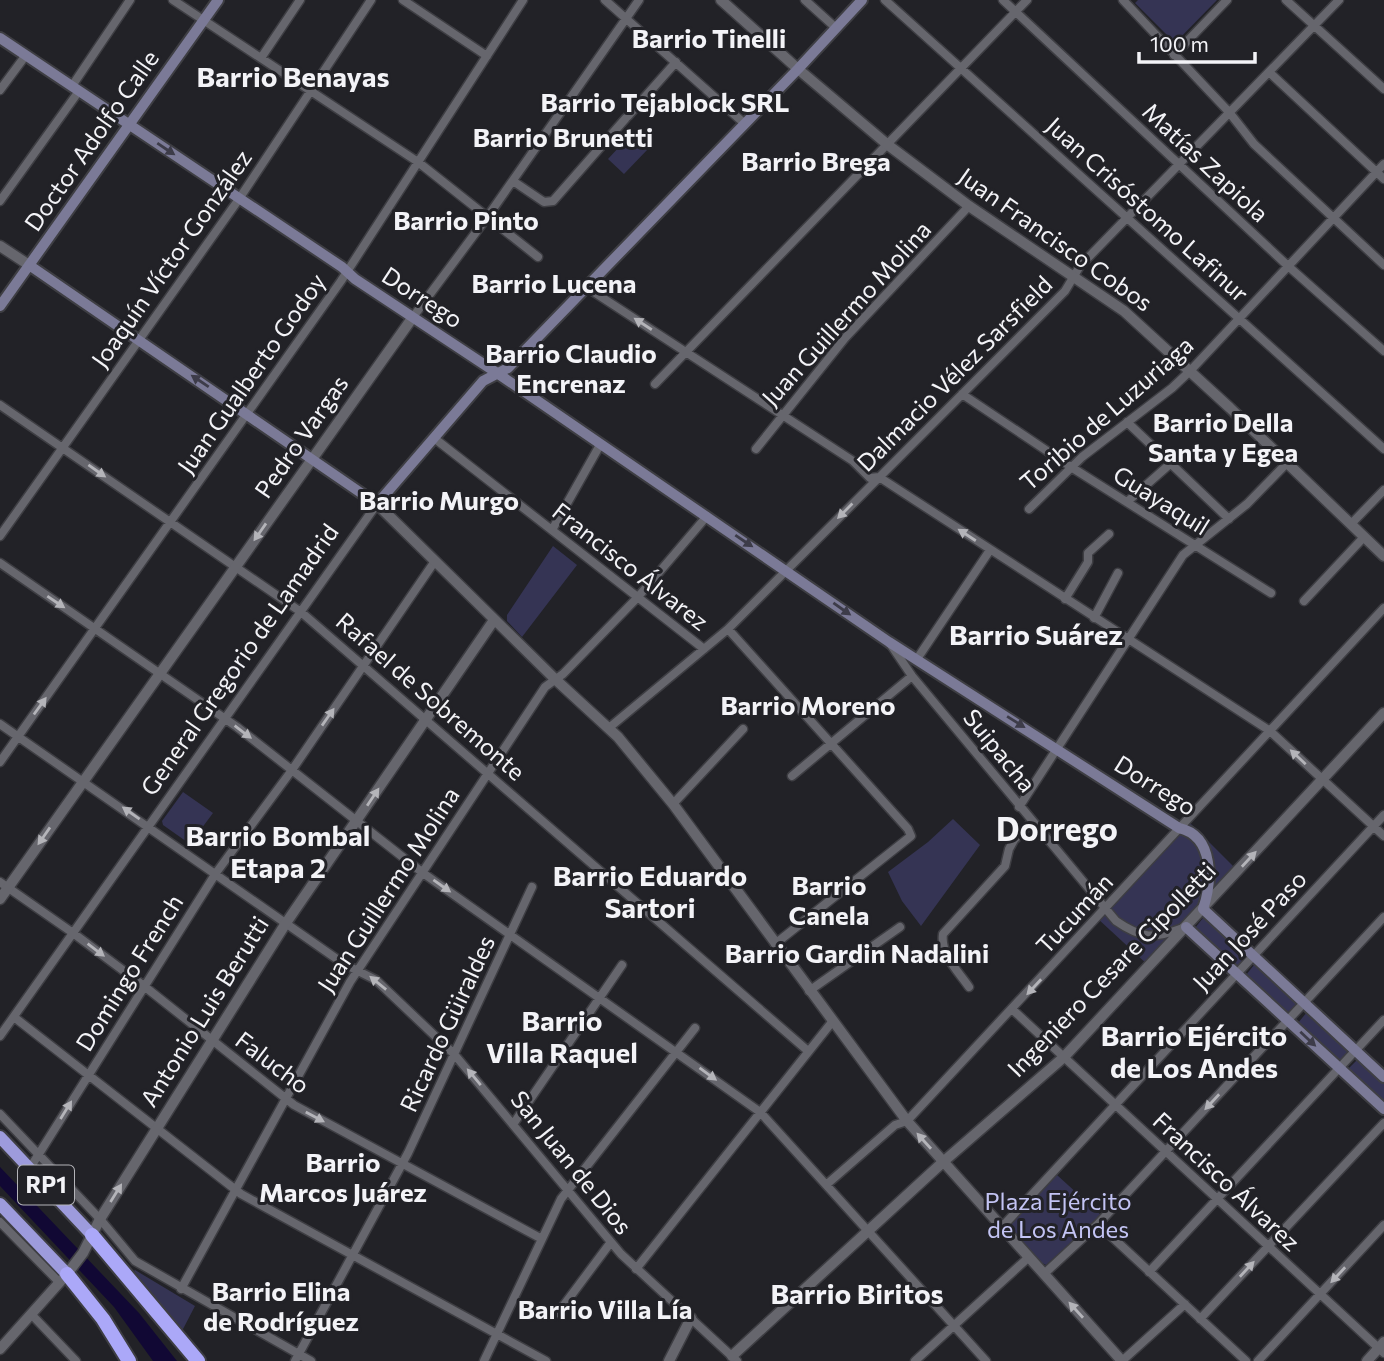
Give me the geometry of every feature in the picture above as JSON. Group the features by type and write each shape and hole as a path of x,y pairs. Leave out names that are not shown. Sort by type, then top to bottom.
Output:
{"highway":[{"name":"RP1","path":"0,1137 92,1235 198,1361"},
{"name":"RP1","path":"0,1204 73,1266 128,1361"}],"main road":[{"name":"Doctor Adolfo Calle","path":"0,306 218,0"},
{"name":"General Gregorio de Lamadrid","path":"377,504 483,381 508,368 862,0"},
{"name":"Dorrego","path":"0,38 497,373 889,642 1180,828 1188,830 1208,861 1210,882 1203,909"},
{"path":"29,265 377,504"},
{"path":"1203,909 1384,1077"},
{"path":"1186,927 1384,1109"}],"street":[{"path":"0,201 76,88 130,0"},
{"path":"173,0 418,162 538,257"},
{"path":"261,58 300,0"},
{"name":"Joaquín Víctor González","path":"0,536 239,199 371,0"},
{"path":"403,0 487,56"},
{"name":"Juan Gualberto Godoy","path":"0,762 347,272 523,0"},
{"path":"605,0 745,124"},
{"name":"Pedro Vargas","path":"0,899 4,885 83,780 488,216 639,0"},
{"name":"Juan Francisco Cobos","path":"721,0 888,145 969,206 1124,311 1384,556"},
{"path":"805,0 836,28"},
{"name":"Juan Crisóstomo Lafinur","path":"885,0 1384,449"},
{"name":"Matías Zapiola","path":"1003,0 1287,267 1384,351"},
{"path":"655,384 1027,0"},
{"path":"1124,0 1229,113 1254,144 1384,265"},
{"path":"1174,55 1227,0"},
{"path":"1286,0 1384,89"},
{"name":"Dalmacio Vélez Sarsfield","path":"610,727 728,629 1065,291 1080,266 1339,0"},
{"path":"0,90 26,55"},
{"path":"513,181 544,202 553,201 676,62"},
{"path":"1269,72 1384,179"},
{"name":"Toribio de Luzuriaga","path":"1029,509 1071,467 1190,371 1384,164"},
{"name":"Juan Guillermo Molina","path":"756,449 845,338 969,206"},
{"path":"0,246 29,265"},
{"path":"586,287 853,461 870,478 879,477 1270,731 1384,836"},
{"name":"Guayaquil","path":"962,394 1071,467 1271,593"},
{"name":"Rafael de Sobremonte","path":"0,405 301,612 808,1051"},
{"path":"1127,422 1228,519"},
{"name":"Francisco Álvarez","path":"434,438 704,649"},
{"path":"552,530 600,444"},
{"path":"1019,807 1179,560 1258,494 1287,463"},
{"path":"1127,502 1170,464"},
{"path":"1351,524 1384,490"},
{"path":"377,504 555,679 610,727 673,804 906,1121 1122,1361 1185,1304"},
{"name":"General Gregorio de Lamadrid","path":"0,1036 377,504"},
{"name":"Juan Guillermo Molina","path":"181,1289 284,1099 358,971 545,687 563,674 638,597 707,516"},
{"path":"1065,599 1088,562 1088,554 1109,534"},
{"path":"1304,601 1364,537"},
{"path":"917,659 990,550"},
{"name":"Domingo French","path":"30,1168 216,873 292,770 435,561"},
{"path":"0,563 225,719 423,873 760,1112 986,1361"},
{"path":"1094,618 1118,573"},
{"name":"Tucumán","path":"826,1185 895,1125 906,1121 1013,1010 1384,608"},
{"name":"Antonio Luis Berutti","path":"0,1349 73,1266 286,923 494,620"},
{"name":"Francisco Álvarez","path":"728,629 908,829 911,836 775,944"},
{"name":"Dorrego","path":"889,642 912,676"},
{"path":"792,776 912,676"},
{"name":"Suipacha","path":"912,676 1116,921 1140,935 1157,936 1186,927"},
{"name":"Ingeniero Cesare Cipolletti","path":"734,1359 943,1162 1064,1057 1384,713"},
{"name":"San Juan de Dios","path":"0,724 286,923 376,980 454,1054 636,1269 734,1359"},
{"path":"673,804 743,729"},
{"name":"Juan José Paso","path":"1002,1227 1384,815"},
{"path":"970,987 947,957 943,934 1005,866 1014,840 1032,822"},
{"name":"Falucho","path":"4,885 144,986 284,1099 542,1239"},
{"name":"Ricardo Güiraldes","path":"297,1358 403,1163 532,887"},
{"path":"1044,1274 1098,1224 1384,917"},
{"path":"809,991 900,927"},
{"path":"514,1123 622,965"},
{"name":"Francisco Álvarez","path":"1013,1010 1320,1295 1382,1348"},
{"path":"14,1017 236,1190 546,1361"},
{"path":"1149,1272 1384,1020"},
{"path":"636,1269 832,1022"},
{"path":"484,1361 568,1189 695,1028"},
{"path":"0,1114 100,1219 135,1261 297,1358 311,1361"},
{"path":"1200,1319 1384,1123"},
{"path":"0,1222 73,1266"},
{"path":"1098,1224 1247,1361"},
{"path":"1258,1361 1384,1225"},
{"path":"558,1313 611,1242"},
{"path":"915,1361 1029,1257"},
{"path":"32,1314 76,1361"},
{"path":"669,1361 691,1318"},
{"path":"1367,1361 1382,1348"}],"green space":[{"path":"1138,0 1217,0 1175,43 1135,3"},
{"path":"631,134 648,149 624,174 608,159"},
{"path":"553,546 577,565 522,637 507,621 507,615"},
{"path":"183,792 213,813 190,844 163,825 162,821"},
{"path":"953,819 980,845 921,926 902,901 888,872"},
{"path":"1187,820 1238,871 1149,966 1097,918"},
{"path":"1203,918 1247,956 1238,966 1195,928"},
{"path":"1254,965 1297,1003 1288,1013 1246,975"},
{"path":"1307,1012 1349,1051 1340,1060 1298,1023"},
{"path":"1357,1060 1384,1084 1384,1103 1348,1069"},
{"name":"Plaza Ejército de Los Andes","path":"1057,1175 1101,1215 1046,1265 1040,1262 1010,1226"},
{"path":"134,1271 195,1306 182,1331"}],"shaded area":[{"path":"0,1167 139,1313 177,1361 153,1361 114,1307 0,1186"}],"district":[{"name":"Barrio Tinelli","path":"709,39"},
{"name":"Barrio Benayas","path":"293,77"},
{"name":"Barrio Tejablock SRL","path":"665,103"},
{"name":"Barrio Brunetti","path":"563,138"},
{"name":"Barrio Brega","path":"816,162"},
{"name":"Barrio Pinto","path":"466,221"},
{"name":"Barrio Lucena","path":"554,284"},
{"name":"Barrio Claudio Encrenaz","path":"571,369"},
{"name":"Barrio Della Santa y Egea","path":"1223,438"},
{"name":"Barrio Murgo","path":"439,501"},
{"name":"Barrio Suárez","path":"1036,635"},
{"name":"Barrio Moreno","path":"808,706"},
{"name":"Dorrego","path":"1057,830"},
{"name":"Barrio Bombal Etapa 2","path":"278,852"},
{"name":"Barrio Eduardo Sartori","path":"650,892"},
{"name":"Barrio Canela","path":"829,900"},
{"name":"Barrio Gardin Nadalini","path":"857,954"},
{"name":"Barrio Villa Raquel","path":"562,1037"},
{"name":"Barrio Ejército de Los Andes","path":"1194,1052"},
{"name":"Barrio Marcos Juárez","path":"343,1178"},
{"name":"Barrio Biritos","path":"857,1294"},
{"name":"Barrio Elina de Rodríguez","path":"281,1307"},
{"name":"Barrio Villa Lía","path":"605,1310"}]}
